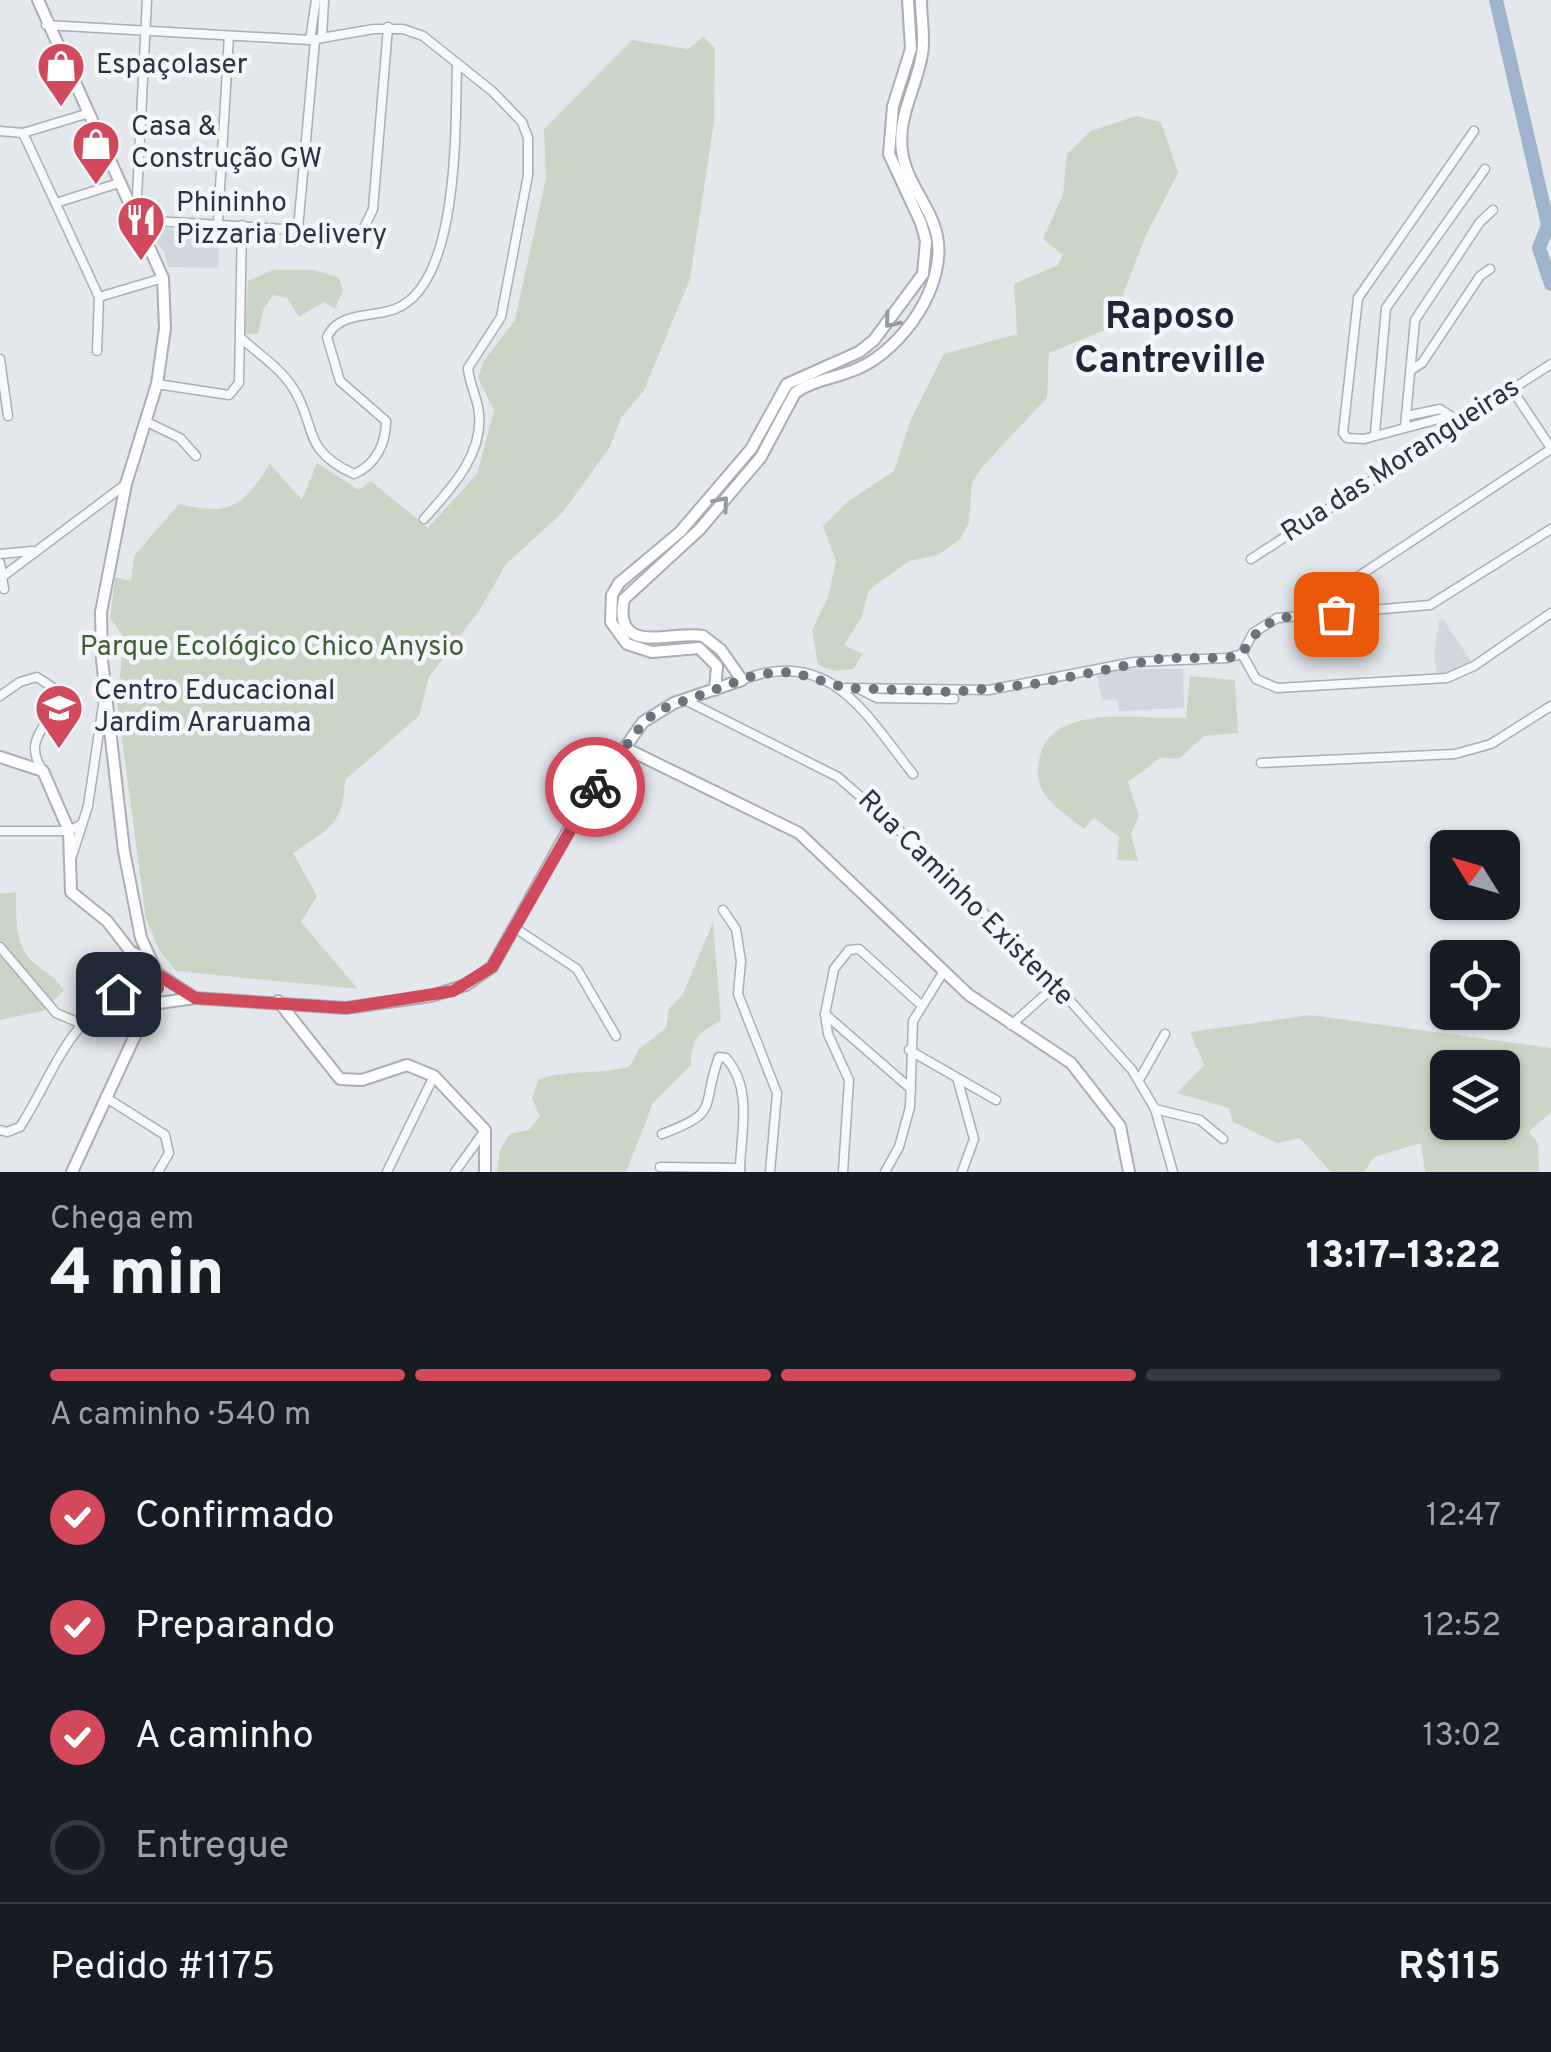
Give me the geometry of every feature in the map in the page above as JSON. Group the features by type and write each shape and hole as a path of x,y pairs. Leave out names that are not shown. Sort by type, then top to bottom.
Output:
{"street":[{"path":"38,0 46,26 163,278 165,328 157,384 126,484 101,612 124,851 141,938 157,974 158,988 72,1172"},
{"path":"137,218 147,0"},
{"path":"298,229 316,40 316,0"},
{"path":"316,40 324,0"},
{"path":"630,639 623,618 629,591 700,529 761,457 787,401 805,386 864,366 882,353 909,322 929,275 926,241 895,154 892,106 911,49 908,0"},
{"path":"895,154 923,50 921,0"},
{"path":"46,26 316,40 388,27 413,31 522,122 528,138 529,164 501,317 468,368 478,408 475,443 464,472 424,519"},
{"path":"137,218 348,233 367,226 372,209 388,27"},
{"path":"218,222 229,36"},
{"path":"242,340 296,391 311,440 319,450 359,473 377,455 386,420 340,381 327,337 338,322 395,309 410,301 428,274 447,222 457,64"},
{"path":"0,131 23,133 86,114"},
{"path":"1424,418 1405,427 1355,439 1344,433 1358,298 1474,130"},
{"path":"23,133 99,296 97,351"},
{"path":"1375,434 1386,308 1485,169"},
{"path":"56,203 119,183"},
{"path":"1405,427 1418,314 1480,222 1494,210"},
{"path":"157,384 228,395 239,384 242,226"},
{"path":"1410,370 1422,362 1480,276 1490,270"},
{"path":"715,690 718,676 711,657 699,648 652,652 630,639 611,622 612,595 619,583 680,532 752,449 786,384 799,375 859,352 891,323 929,275"},
{"path":"99,296 163,278"},
{"path":"0,359 8,416"},
{"name":"Rua das Morangueiras","path":"1251,559 1551,364"},
{"path":"1298,616 1551,449 1511,388"},
{"path":"1406,416 1450,416 1460,422"},
{"path":"147,422 180,438 196,456"},
{"path":"739,462 749,471"},
{"path":"2,577 126,484"},
{"path":"1242,654 1263,624 1298,616 1430,605 1551,529"},
{"path":"0,554 36,549"},
{"path":"0,563 4,589"},
{"path":"1242,654 1256,679 1277,688 1447,678 1474,666 1551,613"},
{"path":"630,639 703,636 721,650 742,680"},
{"path":"152,1004 195,998 346,1008 453,991 492,967 584,804 644,722 659,710 758,674 792,672 846,688 989,690 1134,662 1242,654"},
{"path":"718,676 734,670"},
{"path":"0,696 20,682 37,677 54,691 53,707 33,745 33,757 69,832 71,892 107,921 131,952 151,960"},
{"path":"846,688 913,774"},
{"path":"859,688 877,698 954,699"},
{"path":"71,860 83,823 106,692"},
{"name":"Rua Caminho Existente","path":"687,701 818,764 854,788 1056,986 1139,1080 1156,1109 1173,1172"},
{"path":"1261,763 1455,754 1491,744 1551,706"},
{"path":"625,748 800,832 979,1004 1052,1048 1091,1086 1120,1126 1130,1172"},
{"path":"0,758 43,771"},
{"path":"0,831 69,832 83,823"},
{"path":"723,910 736,928 741,961 738,994 776,1093 770,1172"},
{"path":"515,928 577,969 616,1036"},
{"path":"0,947 56,1013 82,1024"},
{"path":"844,1172 849,1080 828,1034 824,1014 834,969 849,950 858,948 920,1004"},
{"path":"885,1172 907,1125 909,1050 920,1004 944,971"},
{"path":"157,974 195,998"},
{"path":"173,1000 176,986"},
{"path":"1011,1025 1056,986"},
{"path":"0,1130 8,1132 20,1127 82,1024 118,994 158,988"},
{"path":"278,1001 340,1078 362,1080 407,1065 434,1076 485,1130 486,1172"},
{"path":"824,1014 910,1088"},
{"path":"1139,1080 1165,1034"},
{"path":"909,1050 996,1100"},
{"path":"660,1167 740,1170 744,1104 732,1064 718,1057 708,1108 690,1123 662,1134"},
{"path":"387,1172 434,1076"},
{"path":"957,1080 974,1140 962,1172"},
{"path":"105,1097 165,1134 169,1153 158,1172"},
{"path":"1156,1109 1200,1120 1223,1140"},
{"path":"456,1172 485,1130"}],"shaded area":[{"path":"159,228 220,229 218,268 168,267 164,251 151,236"},
{"path":"1443,619 1471,661 1457,671 1437,674 1434,652 1439,621"},
{"path":"1115,669 1183,669 1184,708 1119,711 1117,699 1102,701 1097,674"}],"green space":[{"name":"Parque Ecológico Chico Anysio","path":"703,37 715,48 714,122 690,279 644,390 621,418 610,447 562,513 506,564 481,608 429,677 419,716 345,780 337,817 324,832 293,853 317,896 301,922 358,989 176,971 159,949 146,919 117,701 124,638 110,618 115,577 131,581 134,556 179,504 211,509 233,505 251,490 270,464 302,500 317,463 359,490 371,481 428,528 477,474 494,410 478,378 483,362 515,320 546,178 544,129 632,40 688,49"},
{"path":"1136,116 1161,122 1178,173 1146,235 1110,328 1049,353 1047,398 982,467 972,483 969,522 960,539 938,555 909,561 869,590 861,618 844,645 863,654 853,669 835,671 818,665 812,630 828,597 836,561 823,526 847,502 894,471 911,419 944,354 1017,334 1014,284 1058,265 1063,255 1043,239 1063,195 1067,154 1091,131"},
{"path":"273,270 315,270 339,278 343,291 335,309 324,302 299,317 287,298 273,295 263,310 258,334 245,334 248,281"},
{"path":"1190,676 1235,680 1238,733 1204,736 1179,759 1160,758 1128,782 1139,816 1131,834 1138,861 1117,860 1119,837 1094,818 1084,829 1048,799 1039,780 1040,756 1049,739 1063,727 1081,720 1125,716 1186,718"},
{"path":"16,892 23,948 64,990 43,1011 0,1020 0,894"},
{"path":"713,922 721,1021 697,1038 691,1065 653,1103 626,1172 497,1172 500,1150 510,1134 529,1130 540,1116 532,1099 538,1080 630,1066 639,1049 666,1028 669,1009 683,994"},
{"path":"1310,1015 1551,1048 1551,1112 1529,1132 1538,1143 1539,1172 1425,1172 1421,1143 1374,1157 1364,1172 1331,1172 1300,1138 1277,1143 1233,1122 1229,1108 1177,1093 1204,1065 1190,1032"}],"waterway":[{"path":"1496,0 1548,225 1539,248 1551,284"}],"way so far":[{"path":"595,787 644,722 659,710 758,674 792,672 846,688 989,690 1134,662 1228,658 1242,654 1253,634 1277,618 1336,614"}],"place":[{"name":"Espaçolaser","path":"61,108"},
{"name":"Casa & Construção GW","path":"96,186"},
{"name":"Phininho Pizzaria Delivery","path":"141,262"},
{"name":"Centro Educacional Jardim Araruama","path":"59,750"}],"district":[{"name":"Raposo Cantreville","path":"1170,340"}],"route":[{"path":"118,994 158,988 157,974 195,998 346,1008 431,996 466,986 492,967 595,787"}]}
